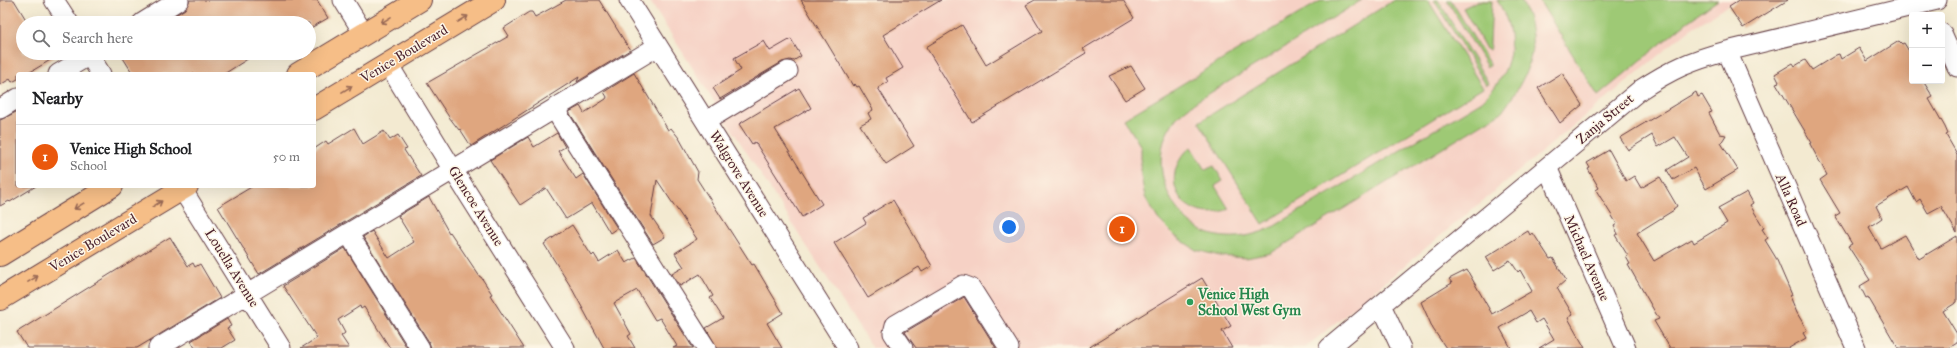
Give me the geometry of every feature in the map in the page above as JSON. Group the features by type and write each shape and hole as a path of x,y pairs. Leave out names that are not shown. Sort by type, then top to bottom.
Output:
{"main road":[{"path":"301,72 420,0"},
{"name":"Venice Boulevard","path":"316,108 494,0"},
{"path":"0,255 109,188"},
{"name":"Venice Boulevard","path":"0,299 182,188"}],"street":[{"path":"54,0 64,16"},
{"path":"153,16 179,0"},
{"path":"343,0 364,34"},
{"name":"Walgrove Avenue","path":"629,0 848,348"},
{"name":"Zanja Street","path":"1329,348 1640,90 1666,72 1692,61 1727,51 1930,4"},
{"path":"1945,40 1957,67"},
{"path":"158,348 555,110 658,46"},
{"name":"Alla Road","path":"1727,51 1856,348"},
{"path":"61,72 80,60"},
{"path":"94,60 101,72"},
{"name":"Glencoe Avenue","path":"388,64 565,348"},
{"path":"706,121 788,71"},
{"path":"0,109 16,99"},
{"path":"555,110 706,348"},
{"name":"Michael Avenue","path":"1547,167 1626,348"},
{"name":"Louella Avenue","path":"185,188 247,294 282,348"},
{"path":"348,233 420,348"},
{"path":"903,348 893,333 895,325 963,285 971,288 1009,348"},
{"path":"1381,305 1401,348"}],"shaded area":[{"path":"649,0 1737,0 1689,30 1305,348 872,348"}],"green space":[{"path":"1322,0 1362,0 1197,101 1179,115 1171,126 1164,143 1161,161 1163,179 1170,196 1180,212 1193,225 1208,233 1226,237 1238,237 1256,234 1273,227 1482,101 1501,78 1510,54 1511,41 1509,27 1497,0 1521,0 1528,16 1532,31 1532,45 1526,72 1520,85 1502,112 1271,253 1246,258 1220,256 1196,250 1175,236 1158,219 1145,197 1141,176 1141,147 1124,119"},
{"path":"1394,0 1428,0 1483,88 1263,224 1199,122"},
{"path":"1434,0 1438,0 1489,84 1486,85"},
{"path":"1447,0 1451,0 1490,65 1487,67"},
{"path":"1539,0 1718,0 1687,22 1598,96"},
{"path":"1478,1 1492,1 1491,47 1489,50 1486,49 1463,8"},
{"path":"1191,147 1205,170 1214,166 1223,181 1215,186 1229,209 1213,213 1199,211 1187,205 1179,196 1175,185 1175,172 1180,159"}],"building":[{"path":"0,0 14,0 24,16 16,16 16,60 50,60 30,72 16,72 16,80 12,82 10,79 0,85"},
{"path":"190,0 317,0 328,18 316,25 316,16 174,16 185,9"},
{"path":"566,0 599,0 630,50 577,82 579,77 471,146 460,129 459,130 449,117 427,83 509,36 504,28 529,12 532,12 535,17"},
{"path":"801,0 941,0 883,35 903,68 886,78 888,82 878,88 914,146 886,164 860,125 871,119 868,113 873,110 859,86 857,87 855,84 853,86"},
{"path":"1035,0 1123,0 1134,18 1083,49 1086,53 972,122 926,47 962,25 986,65 1042,31 1026,5"},
{"path":"1740,0 1788,0 1743,28 1729,7"},
{"path":"791,39 801,56 793,61 790,60 782,62 720,99 713,88 741,70 734,58 764,41 770,51"},
{"path":"1899,41 1902,44 1904,43 1909,51 1909,84 1925,84 1933,97 1929,99 1945,127 1948,134 1946,135 1957,154 1957,233 1941,206 1928,213 1920,199 1916,202 1908,187 1876,206 1882,218 1869,227 1881,248 1905,235 1919,259 1957,236 1957,302 1943,311 1957,334 1957,343 1949,348 1898,348 1860,286 1870,280 1848,246 1852,244 1835,216 1840,213 1820,180 1827,175 1810,144 1812,143 1776,83 1779,82 1775,74 1793,63 1795,66 1805,60 1812,70 1836,55 1839,54 1841,59 1859,48 1867,61"},
{"path":"124,60 246,60 227,72 132,72"},
{"path":"1131,66 1145,88 1125,100 1109,76"},
{"path":"634,73 668,130 671,128 679,138 698,172 697,179 752,265 754,264 783,313 767,323 782,348 717,348 706,328 723,318 710,298 713,296 700,274 680,286 672,274 684,267 675,253 697,239 657,180 651,216 665,237 653,244 569,112 580,106 584,113 606,99 607,97 604,92"},
{"path":"1562,73 1582,105 1560,123 1538,88"},
{"path":"799,88 811,108 775,129 822,204 802,217 755,142 752,144 739,124"},
{"path":"1696,92 1698,97 1702,95 1712,112 1709,113 1720,134 1726,135 1721,143 1738,170 1706,189 1694,168 1673,180 1667,170 1688,157 1675,137 1658,147 1652,135 1628,150 1620,138"},
{"path":"16,112 16,188 33,188 10,202 9,201 0,206 0,120"},
{"path":"354,128 363,144 384,131 390,140 398,135 407,149 404,150 421,176 259,274 218,207 250,188 316,188 316,148 326,141 328,144"},
{"path":"557,133 565,147 558,151 576,179 583,174 617,228 610,233 592,203 566,219 546,188 520,205 490,160 528,137 534,147"},
{"path":"1609,150 1626,181 1634,176 1641,188 1660,177 1677,206 1673,209 1674,210 1637,233 1654,261 1692,239 1694,243 1727,223 1718,208 1747,192 1753,203 1750,205 1764,228 1762,229 1768,238 1765,240 1776,258 1792,295 1790,296 1797,313 1807,330 1803,333 1806,338 1789,348 1670,348 1654,321 1659,319 1628,265 1630,264 1626,257 1628,256 1615,235 1618,234 1614,226 1617,224 1596,190 1599,188 1588,169 1590,168 1587,163"},
{"path":"429,197 449,233 450,232 481,277 492,294 490,295 524,348 431,348 429,342 363,237 372,231 389,258 414,242 398,216"},
{"path":"893,200 932,266 922,272 919,267 868,298 834,243 866,223 863,218"},
{"path":"572,225 592,256 594,254 599,262 618,250 626,263 636,258 693,348 673,348 677,346 660,318 655,320 637,290 614,303 631,334 628,336 635,348 604,348 571,287 544,244"},
{"path":"1528,231 1530,235 1533,233 1550,259 1553,258 1566,280 1557,288 1573,315 1568,318 1585,348 1539,348 1554,339 1542,319 1536,323 1529,311 1500,328 1511,348 1446,348 1433,329 1421,302 1452,283 1449,279 1467,270 1492,314 1532,291 1520,270 1518,272 1510,260 1494,270 1486,257"},
{"path":"170,237 188,266 193,263 195,267 200,264 220,298 137,348 27,348 17,332"},
{"path":"345,248 407,348 390,348 364,307 361,309 360,306 338,320 345,333 341,336 349,348 301,348 317,338 283,286"},
{"name":"Venice High School West Gym","path":"1202,278 1231,326 1222,331 1232,348 1088,348"},
{"path":"964,297 996,348 916,348 905,332"},
{"path":"227,319 231,326 227,328 235,340 222,348 195,348 191,341"}],"place":[{"name":"Venice High School","path":"1122,229"},
{"name":"Venice High School West Gym","path":"1190,302"}]}
